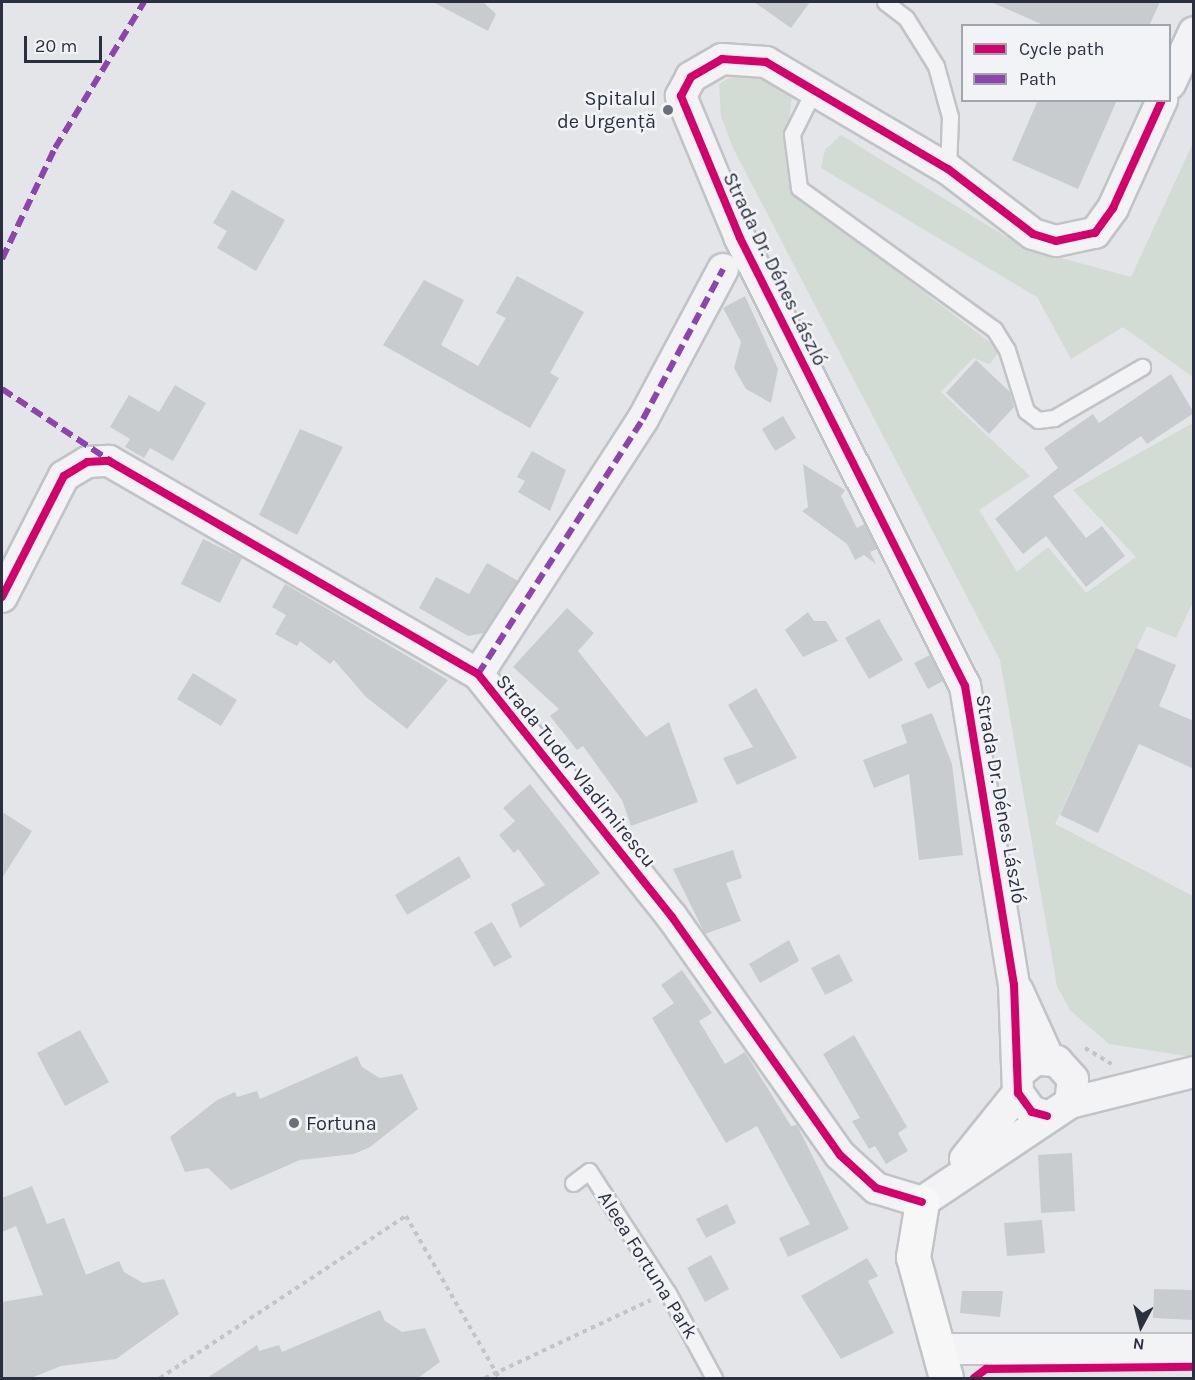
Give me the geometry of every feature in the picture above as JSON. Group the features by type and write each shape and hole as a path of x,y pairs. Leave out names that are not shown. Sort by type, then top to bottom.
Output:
{"street":[{"path":"1171,82 1194,32"},
{"name":"Strada Dr. Dénes László","path":"1014,986 965,686 740,238 681,103 683,84 691,77 736,56 781,68 813,90 948,169 1033,234 1075,241 1095,233 1113,208 1161,102"},
{"path":"478,674 643,419 723,269"},
{"name":"Strada Tudor Vladimirescu","path":"2,597 64,476 87,462 109,461 478,674 672,917 840,1155 876,1188 922,1202"},
{"path":"1014,986 1074,1087 1058,1109 948,1181 922,1202 913,1257 942,1364 1194,1349"},
{"path":"1014,986 1019,1082 1032,1112 1058,1109 1194,1072"},
{"path":"948,1181 1035,1060 1145,1085"}],"lane":[{"path":"885,2 906,18 936,66 950,117 948,169"},
{"path":"813,90 792,134 799,188 994,328 1007,350 1026,411 1038,420 1054,418 1142,367"},
{"name":"Aleea Fortuna Park","path":"573,1183 590,1171 668,1293 714,1378"}],"path":[{"path":"160,1378 406,1216 499,1378"},
{"path":"485,1378 494,1371 668,1293"}],"shaded area":[{"path":"744,69 793,88 786,143 803,200 1000,350 990,364 973,358 941,392 1030,476 979,510 1017,572 1048,547 1086,593 1136,557 1073,490 1193,423 1193,602 1176,638 1147,626 1055,824 1193,896 1193,1057 1109,1044 1070,1010 1057,986 1000,660 733,148 721,116 719,84"},
{"path":"841,135 1024,248 1131,277 1193,143 1193,377 1123,327 1071,359 1037,297 821,168 825,150"}],"building":[{"path":"433,2 483,2 496,14 488,31"},
{"path":"754,2 810,2 791,28"},
{"path":"991,2 1160,2 1150,24 1041,24"},
{"path":"1037,102 1116,102 1078,189 1012,160"},
{"path":"232,190 285,220 256,271 217,248 227,231 213,223"},
{"path":"517,276 584,312 550,373 559,378 530,428 383,345 424,280 464,300 441,345 478,366 506,318 496,313"},
{"path":"745,296 778,369 771,403 746,389 734,368 741,342 723,308"},
{"path":"976,360 1010,392 1014,407 989,434 946,393"},
{"path":"1171,374 1194,413 1147,444 1141,436 1053,496 1086,538 1102,526 1125,556 1086,587 1046,536 1023,554 995,519 1058,468 1044,448 1093,414 1099,423"},
{"path":"175,385 206,403 173,461 150,448 144,458 125,447 130,439 110,427 129,395 159,412"},
{"path":"783,416 796,438 775,451 762,429"},
{"path":"300,429 343,447 297,535 259,515"},
{"path":"532,451 566,470 550,511 518,492 525,481 517,477"},
{"path":"803,464 845,490 841,496 857,528 864,524 877,549 870,552 876,564 864,555 855,560 847,544 802,511 808,507"},
{"path":"203,539 242,558 220,603 181,584"},
{"path":"487,563 518,581 484,633 468,636 419,608 436,577 469,594"},
{"path":"285,584 448,680 407,729 366,697 334,660 330,664 300,641 297,646 275,634 286,615 272,607"},
{"path":"567,608 594,633 578,651 646,737 669,722 698,802 631,826 622,800 583,746 577,750 550,716 559,709 513,667"},
{"path":"808,612 814,621 826,621 838,641 803,657 785,630"},
{"path":"879,619 903,660 869,679 845,638"},
{"path":"1136,648 1176,665 1159,706 1194,721 1194,769 1139,744 1098,833 1060,815"},
{"path":"930,655 943,681 928,689 914,663"},
{"path":"193,673 237,700 221,726 177,699"},
{"path":"756,688 797,758 737,785 723,758 753,747 728,705"},
{"path":"932,713 952,764 963,855 919,860 909,774 874,788 863,760 907,743 901,725"},
{"path":"530,784 600,873 520,928 511,904 545,885 518,849 514,853 499,835 515,821 503,808"},
{"path":"2,812 32,831 2,878"},
{"path":"733,850 742,878 726,883 741,921 705,934 673,869"},
{"path":"459,856 471,877 407,915 395,895"},
{"path":"492,922 512,957 494,967 474,932"},
{"path":"789,940 799,961 760,983 749,964"},
{"path":"839,954 853,981 825,995 811,968"},
{"path":"682,970 712,1013 699,1021 725,1064 745,1052 791,1126 797,1125 849,1229 788,1257 779,1238 810,1224 757,1126 726,1143 652,1018 674,1003 661,985"},
{"path":"80,1030 109,1082 65,1106 37,1053"},
{"path":"854,1035 907,1127 898,1133 908,1151 886,1164 875,1146 869,1149 852,1121 860,1118 823,1054"},
{"name":"Fortuna","path":"357,1056 362,1067 380,1078 402,1074 418,1109 370,1147 354,1154 300,1160 231,1190 208,1168 185,1172 170,1137 217,1100 235,1092 237,1097 257,1091 260,1099"},
{"path":"1072,1153 1075,1211 1041,1213 1038,1155"},
{"path":"32,1186 47,1224 64,1218 86,1275 119,1261 124,1272 143,1283 164,1279 179,1314 116,1359 61,1366 31,1378 2,1378 2,1302 43,1295 16,1226 2,1232 2,1198"},
{"path":"727,1204 736,1223 706,1238 696,1219"},
{"path":"1042,1220 1045,1253 1007,1256 1004,1223"},
{"path":"711,1255 729,1289 705,1302 687,1268"},
{"path":"867,1258 878,1276 868,1281 894,1333 841,1359 801,1296"},
{"path":"1154,1289 1194,1290 1194,1320 1153,1318"},
{"path":"962,1291 1003,1291 1000,1317 960,1313"},
{"path":"380,1310 385,1321 402,1332 425,1328 440,1362 418,1378 207,1378 257,1345 259,1351 279,1345 282,1352"}],"marked path":[{"path":"2,259 55,148 144,2"},
{"path":"478,674 643,419 723,269"},
{"path":"2,389 109,460"}],"cycle path":[{"path":"1047,1116 1032,1112 1018,1093 1014,985 965,686 740,238 681,96 691,77 722,59 766,62 948,169 1033,234 1056,241 1095,233 1113,208 1161,102"},
{"path":"2,597 64,476 87,462 109,461 478,674 672,917 840,1155 876,1188 922,1202"},
{"path":"974,1378 986,1369 1194,1367"}],"place":[{"name":"Spitalul de Urgență","path":"668,110"},
{"name":"Fortuna","path":"294,1123"}]}
